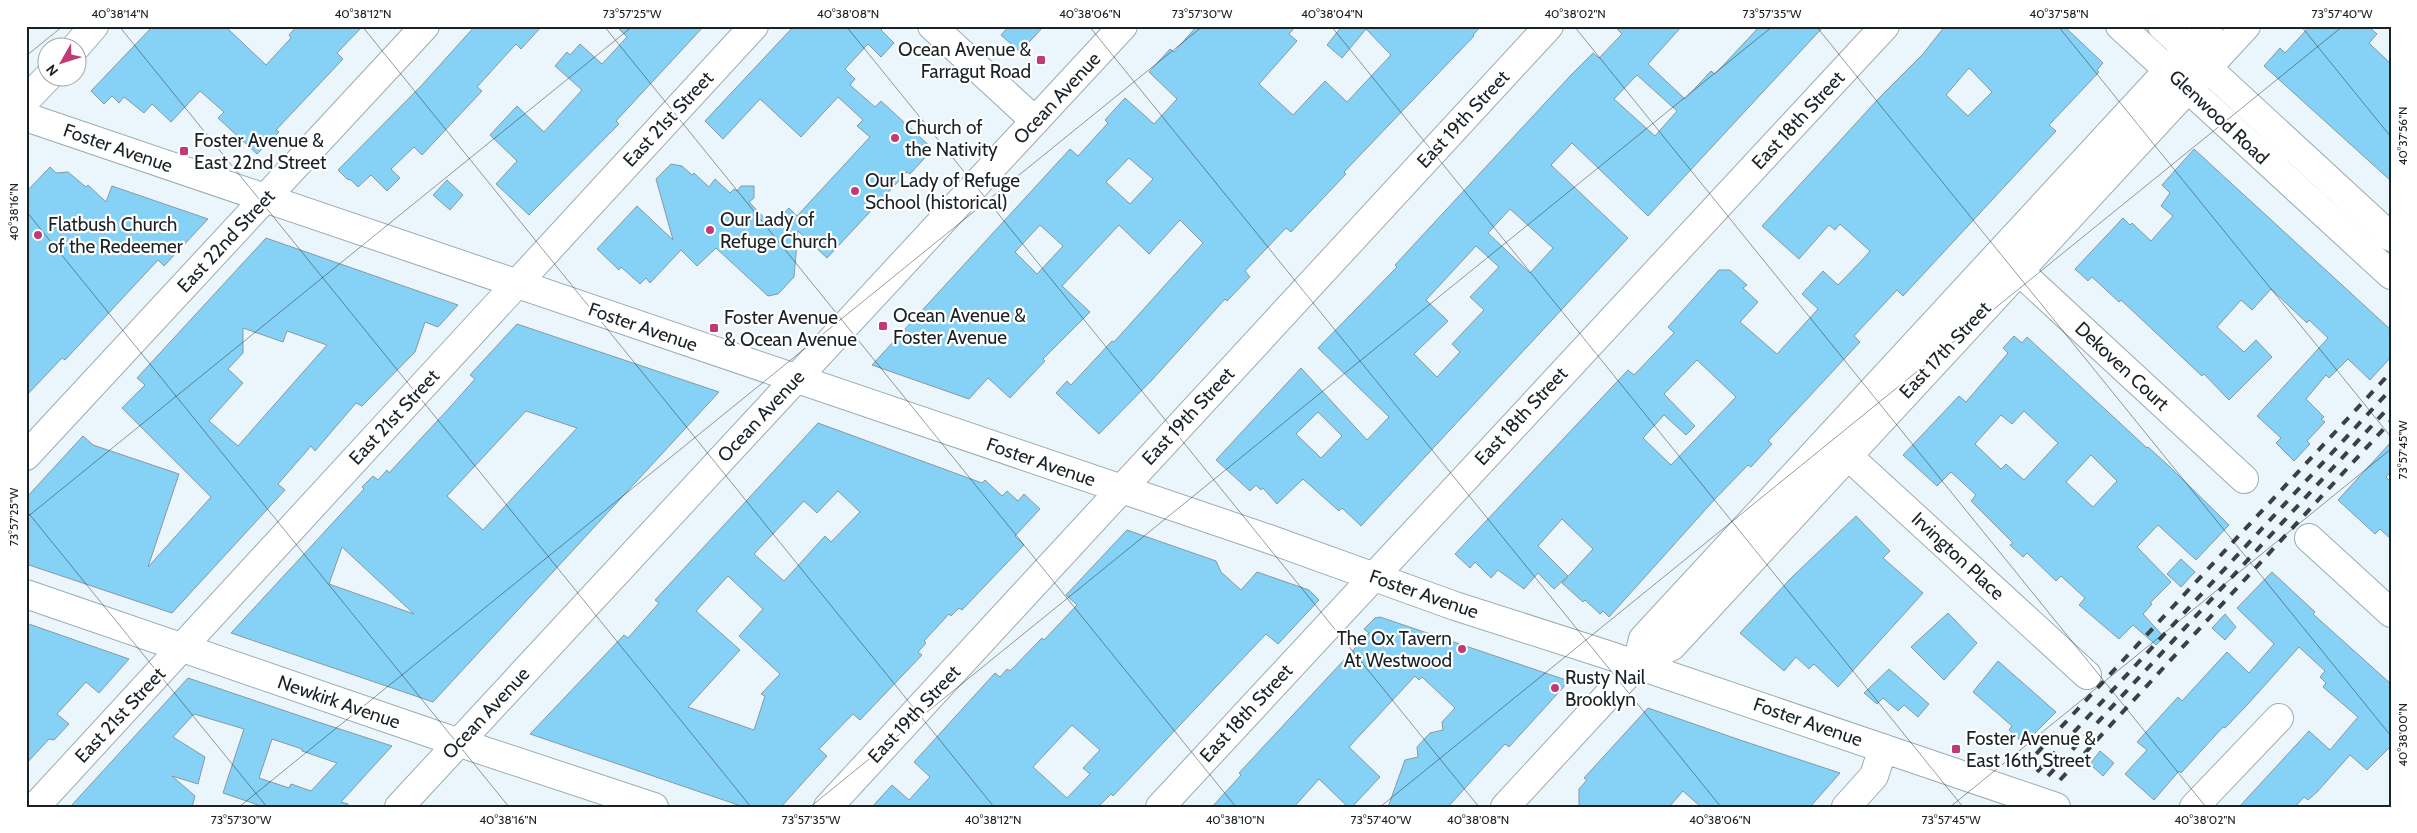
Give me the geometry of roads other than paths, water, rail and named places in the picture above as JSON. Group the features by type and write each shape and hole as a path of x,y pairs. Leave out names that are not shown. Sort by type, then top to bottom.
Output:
{"street":[{"path":"84,38 94,26"},
{"name":"East 22nd Street","path":"26,456 425,26"},
{"name":"East 21st Street","path":"35,807 754,26"},
{"path":"932,26 1035,121"},
{"name":"Ocean Avenue","path":"400,807 1123,26"},
{"name":"East 19th Street","path":"828,807 1549,26"},
{"name":"East 18th Street","path":"1160,807 1885,26"},
{"name":"Glenwood Road","path":"2120,26 2391,275"},
{"name":"Glenwood Road","path":"2162,26 2391,237"},
{"name":"East 17th Street","path":"2178,80 2187,50 2209,26"},
{"name":"East 17th Street","path":"1506,807 1637,664 1672,646 1838,447 2178,80 2207,68 2246,26"},
{"path":"26,100 38,87"},
{"name":"Foster Avenue","path":"26,117 1121,489 1372,577 1637,664 2056,807"},
{"path":"2318,208 2335,186"},
{"name":"Dekoven Court","path":"2010,262 2244,480"},
{"name":"Irvington Place","path":"1838,447 2087,675"},
{"path":"2309,538 2391,613"},
{"name":"Newkirk Avenue","path":"26,594 654,807"},
{"path":"2194,807 2279,718"},
{"path":"1846,807 1874,776 1883,748"}],"railway":[{"path":"2024,767 2391,372"},
{"path":"2037,772 2391,389"},
{"path":"2048,776 2391,405"},
{"path":"2060,780 2391,421"}],"place":[{"name":"Ocean Avenue & Farragut Road","path":"1041,60"},
{"name":"Church of the Nativity","path":"895,138"},
{"name":"Foster Avenue & East 22nd Street","path":"184,151"},
{"name":"Our Lady of Refuge School (historical)","path":"855,191"},
{"name":"Our Lady of Refuge Church","path":"710,230"},
{"name":"Flatbush Church of the Redeemer","path":"38,235"},
{"name":"Ocean Avenue & Foster Avenue","path":"883,326"},
{"name":"Foster Avenue & Ocean Avenue","path":"714,328"},
{"name":"The Ox Tavern At Westwood","path":"1462,649"},
{"name":"Rusty Nail Brooklyn","path":"1555,688"},
{"name":"Foster Avenue & East 16th Street","path":"1956,749"}]}
